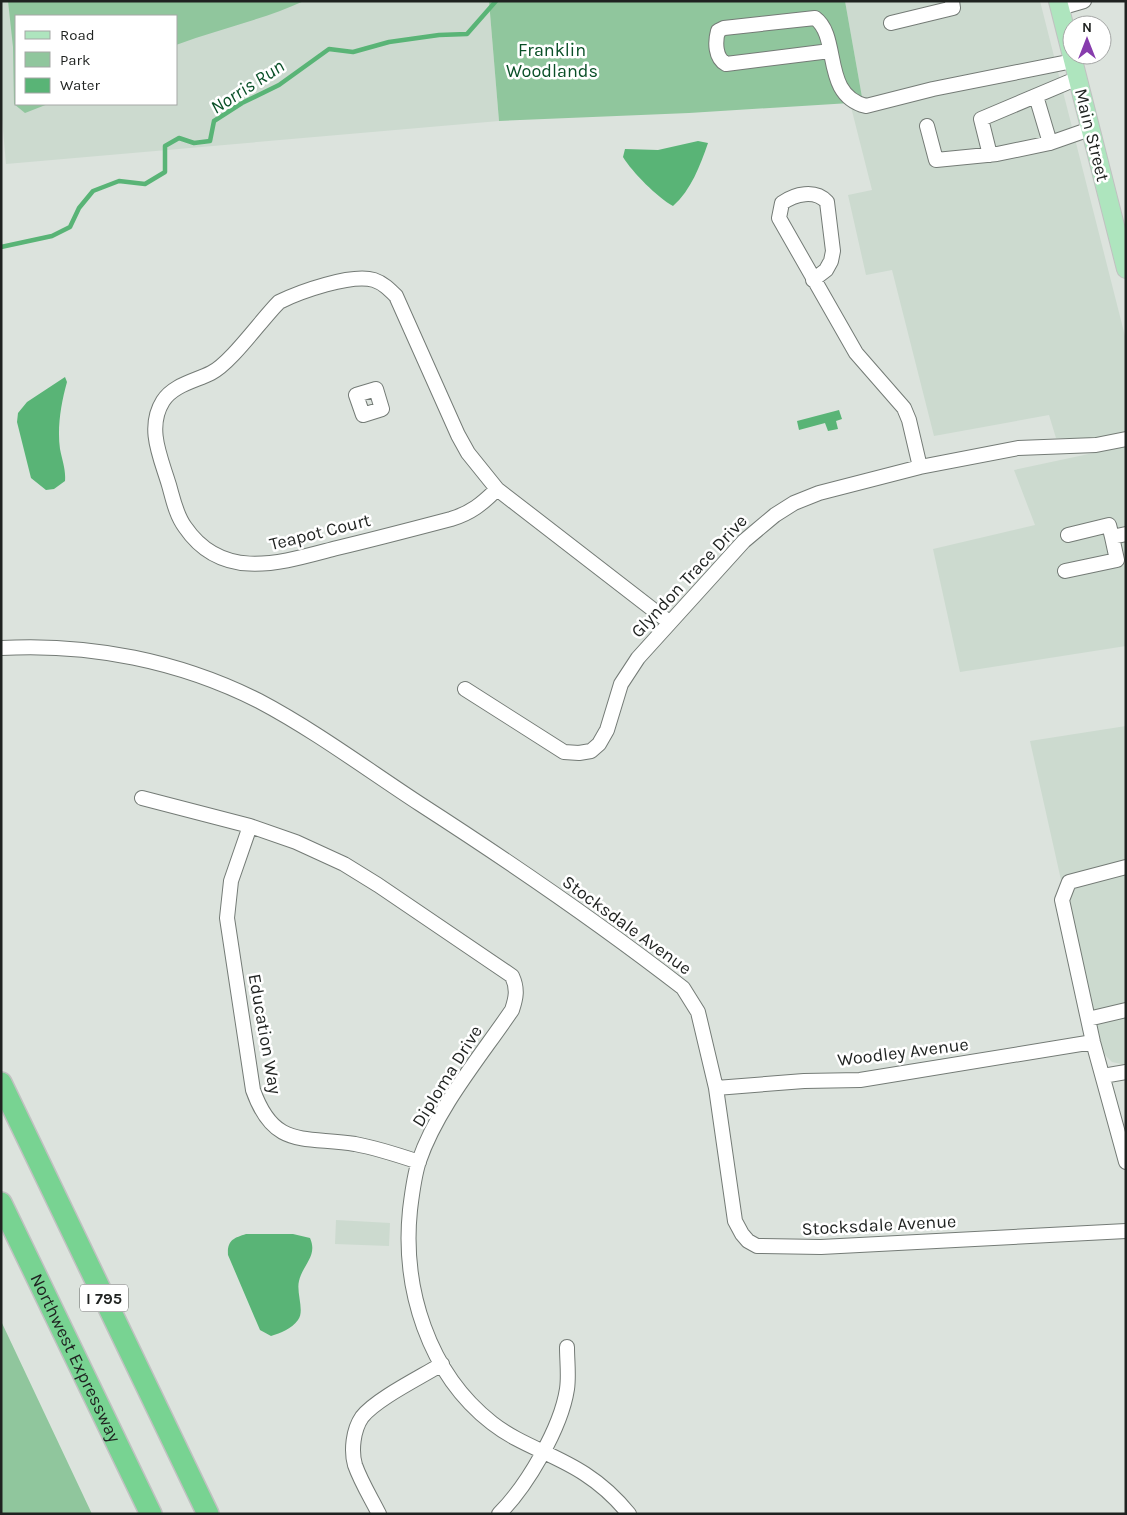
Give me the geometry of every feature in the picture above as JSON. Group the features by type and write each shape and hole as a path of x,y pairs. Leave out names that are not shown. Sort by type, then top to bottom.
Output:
{"highway":[{"name":"I 795","path":"1,1083 208,1514"},
{"name":"Northwest Expressway","path":"1,1203 151,1514"}],"main road":[{"name":"Main Street","path":"1074,65 1123,245 1126,270"}],"street":[{"path":"890,23 953,8 952,1"},
{"path":"1059,5 1084,1"},
{"path":"830,51 726,64 718,56 716,38 718,31 724,28 815,18 822,23 830,51 838,84 857,104 866,106 933,89 1062,63"},
{"path":"990,155 981,119 1078,78"},
{"path":"1036,96 1050,143"},
{"path":"927,126 936,160 990,155 1050,143 1090,129"},
{"path":"813,280 826,270 833,250 828,202 822,197 808,194 788,199 782,203 779,218 813,280 856,353 904,408 909,420 920,467"},
{"name":"Teapot Court","path":"497,488 480,506 468,514 451,519 274,564 238,563 222,558 206,549 184,527 177,511 155,441 155,426 160,408 168,394 222,366 279,302 290,296 352,278 366,278 386,286 396,296 458,436 468,453 497,488 669,622"},
{"name":"Glyndon Trace Drive","path":"465,689 564,752 580,753 591,751 599,744 607,730 621,684 627,672 669,622 744,541 775,515 819,493 920,467 1018,448 1096,445 1126,439"},
{"path":"1065,571 1117,560 1119,535 1108,525 1068,536"},
{"name":"Stocksdale Avenue","path":"1,648 26,646 84,650 156,662 226,687 300,725 498,854 683,988 698,1012 716,1088 735,1221 748,1241 757,1246 821,1247 1126,1231"},
{"name":"Diploma Drive","path":"142,798 250,826 296,842 344,864 512,976 516,985 517,997 512,1010 449,1103 431,1134 419,1162 408,1228 411,1284 428,1337 442,1364 464,1395 490,1421 510,1436 583,1473 602,1486 630,1514"},
{"name":"Education Way","path":"250,826 231,881 226,918 253,1090 259,1106 268,1121 281,1132 298,1138 373,1147 419,1162"},
{"path":"1126,867 1069,882 1062,900 1067,931 1093,1042 1126,1162"},
{"path":"1088,1019 1126,1010"},
{"name":"Woodley Avenue","path":"716,1088 804,1081 860,1080 1093,1042"},
{"path":"1103,1076 1126,1072"},
{"path":"500,1514 524,1485 542,1453 564,1404 568,1387 567,1347"},
{"path":"378,1514 355,1465 353,1442 356,1430 362,1418 374,1406 442,1364"}],"shaded area":[{"path":"1,1 489,1 499,121 6,164 1,107"},
{"path":"845,1 1040,1 1126,340 1126,432 1101,438 1056,438 1049,415 934,436 892,270 866,275 848,195 872,190 850,103 862,97"},
{"path":"1126,446 1126,646 960,672 933,549 1035,525 1014,470"},
{"path":"1126,726 1126,1065 1112,1062 1104,1054 1094,1028 1030,741"},
{"path":"336,1220 390,1223 389,1246 335,1244"}],"green space":[{"path":"8,1 304,1 273,14 178,44 178,15 15,15 15,105 13,47"},
{"name":"Franklin Woodlands","path":"489,1 845,1 862,97 850,103 689,113 499,121"},
{"path":"15,105 45,105 25,113"},
{"path":"1,1321 92,1514 1,1514"}],"water":[{"path":"698,141 708,143 702,160 685,193 673,206 646,184 632,170 623,157 625,149 658,150"},
{"path":"65,377 67,382 61,407 59,433 65,481 54,489 46,490 31,478 17,422 18,413 27,402"},
{"path":"839,410 842,419 836,421 838,429 828,431 825,423 799,430 797,421"},
{"path":"246,1234 293,1234 310,1238 312,1244 311,1255 298,1286 301,1307 300,1316 289,1328 271,1336 260,1330 228,1255 232,1240"}],"waterway":[{"name":"Norris Run","path":"1,247 52,236 70,227 79,208 93,191 119,181 145,184 165,172 165,146 179,138 194,143 210,141 214,121 242,103 279,85 329,49 353,52 389,42 439,35 467,34 496,1"}]}
